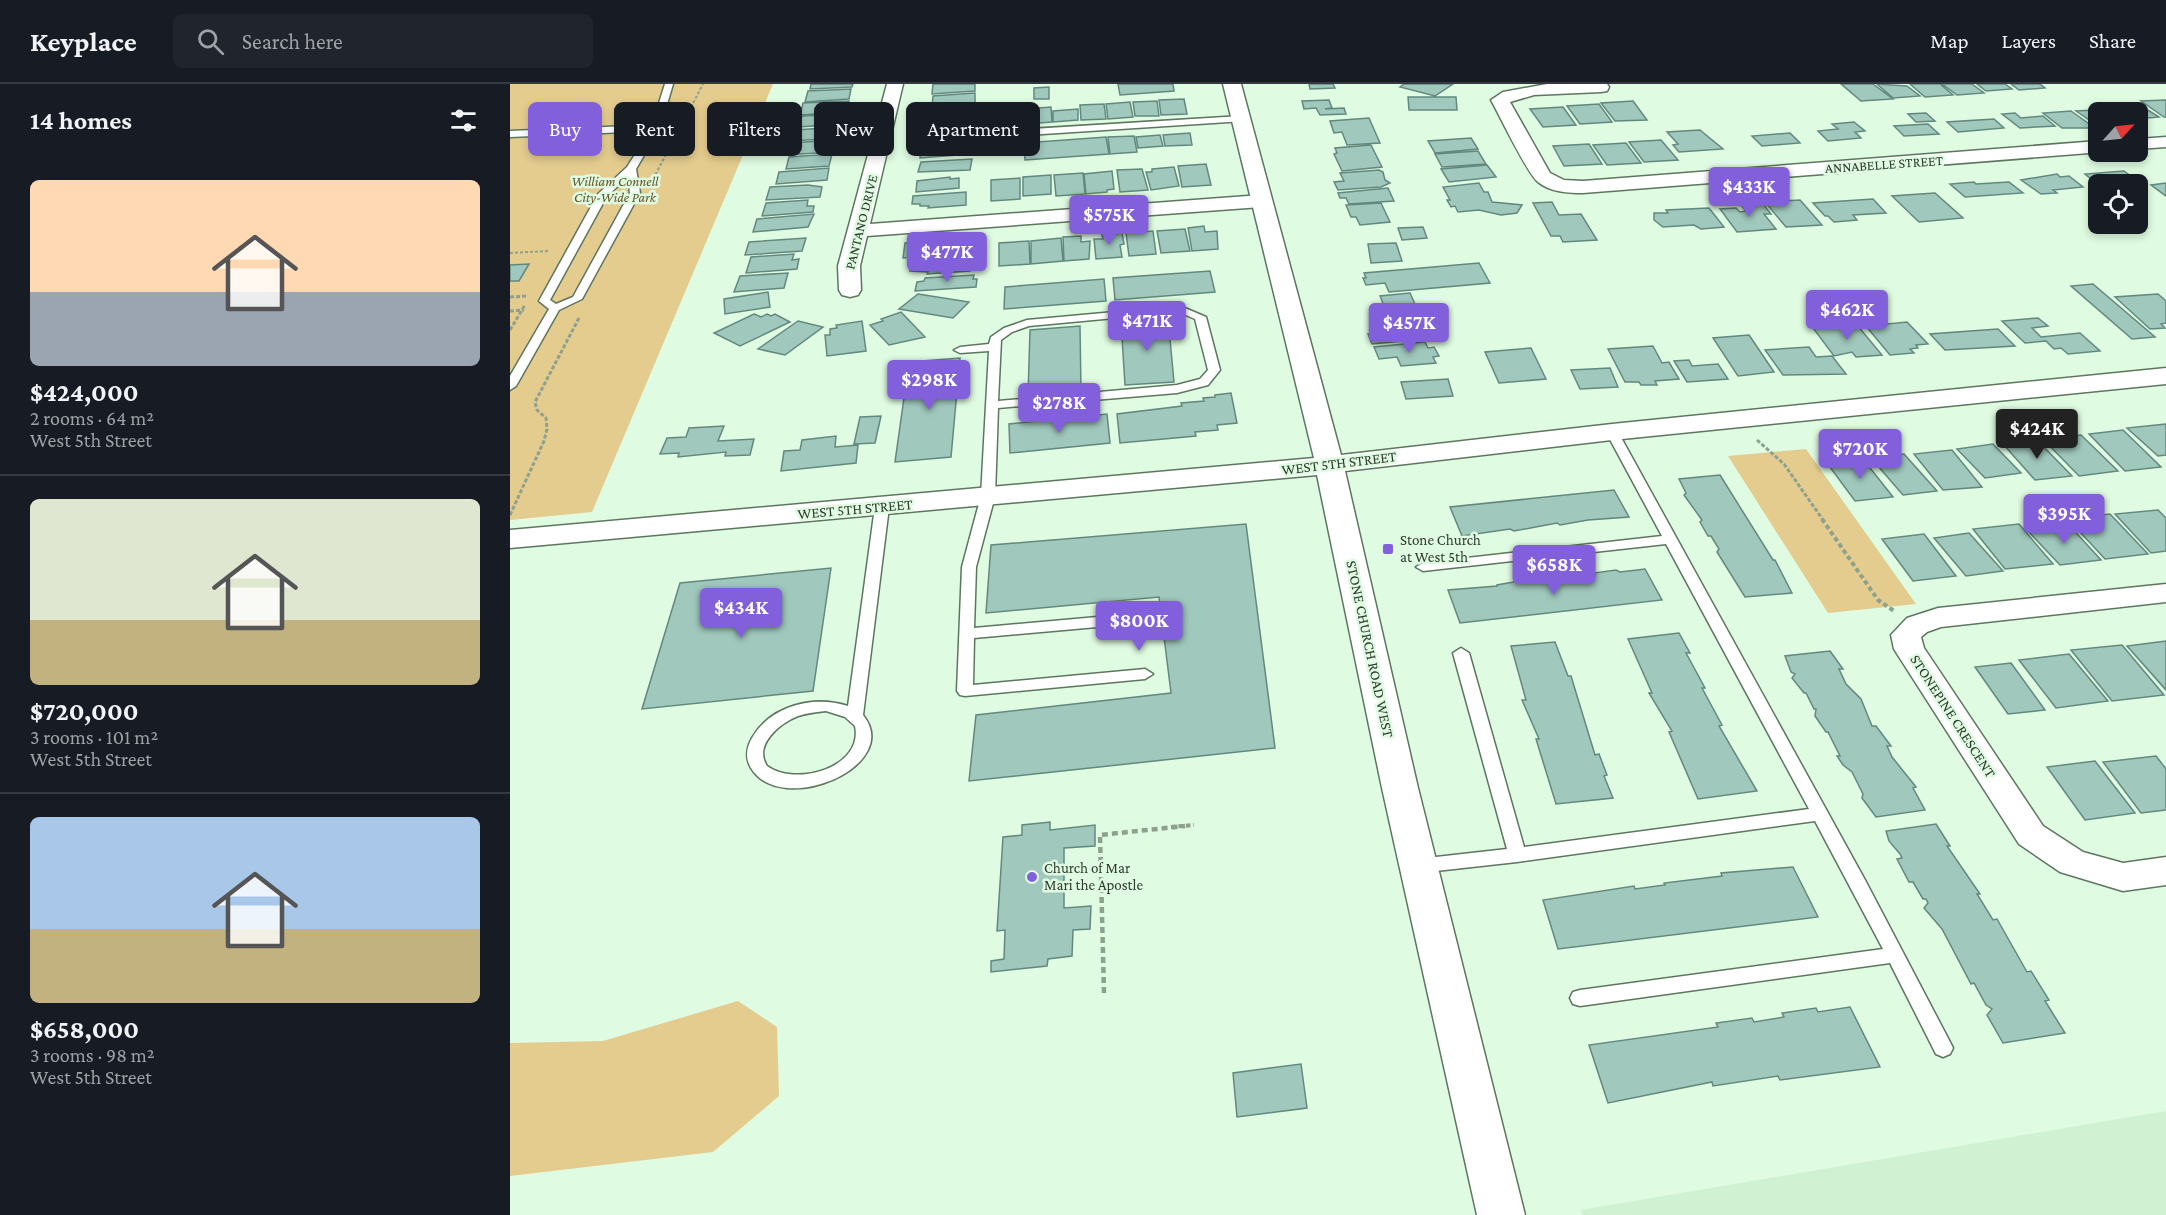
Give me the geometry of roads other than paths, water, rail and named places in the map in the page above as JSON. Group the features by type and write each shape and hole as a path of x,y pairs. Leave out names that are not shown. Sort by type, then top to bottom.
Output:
{"main road":[{"name":"STONE CHURCH ROAD WEST","path":"1232,84 1329,464 1418,866 1501,1215"},
{"name":"WEST 5TH STREET","path":"510,539 882,507 1329,464 1612,432 2165,377"}],"street":[{"name":"PANTANO DRIVE","path":"850,290 848,272 895,84"},
{"name":"ANNABELLE STREET","path":"1601,87 1520,93 1505,96 1500,100 1543,177 1552,183 1567,187 1583,187 2088,148"},
{"path":"2148,143 2166,142"},
{"path":"858,231 1261,201"},
{"name":"STONEPINE CRESCENT","path":"2166,593 1938,618 1917,625 1906,635 1909,649 2031,835 2072,862 2123,877 2166,871"}],"lane":[{"path":"664,102 669,84"},
{"path":"1040,131 1241,119"},
{"path":"510,135 614,130"},
{"path":"555,308 544,301 603,194 631,169 639,156"},
{"path":"510,386 555,308 577,299 636,193 631,169"},
{"path":"992,405 1177,389 1204,382 1214,370 1200,317 1180,309 1027,323 1008,330 995,339 995,347 992,405 988,496 969,567 965,691 1145,674"},
{"path":"960,350 995,347"},
{"path":"1612,432 1943,1048"},
{"path":"855,716 842,708 826,706 791,712 776,721 763,733 756,745 755,758 760,769 771,777 795,781 822,777 839,770 852,759 863,741 862,724 855,716 882,507"},
{"path":"1424,567 1671,539"},
{"path":"967,634 1142,618"},
{"path":"1461,653 1517,855"},
{"path":"1418,866 1517,855 1819,814"},
{"path":"1580,999 1895,955"}],"place":[{"name":"Stone Church at West 5th","path":"1388,549"},
{"name":"Church of Mar Mari the Apostle","path":"1032,877"}],"park label":[{"name":"William Connell City-Wide Park","path":"615,190"}]}
